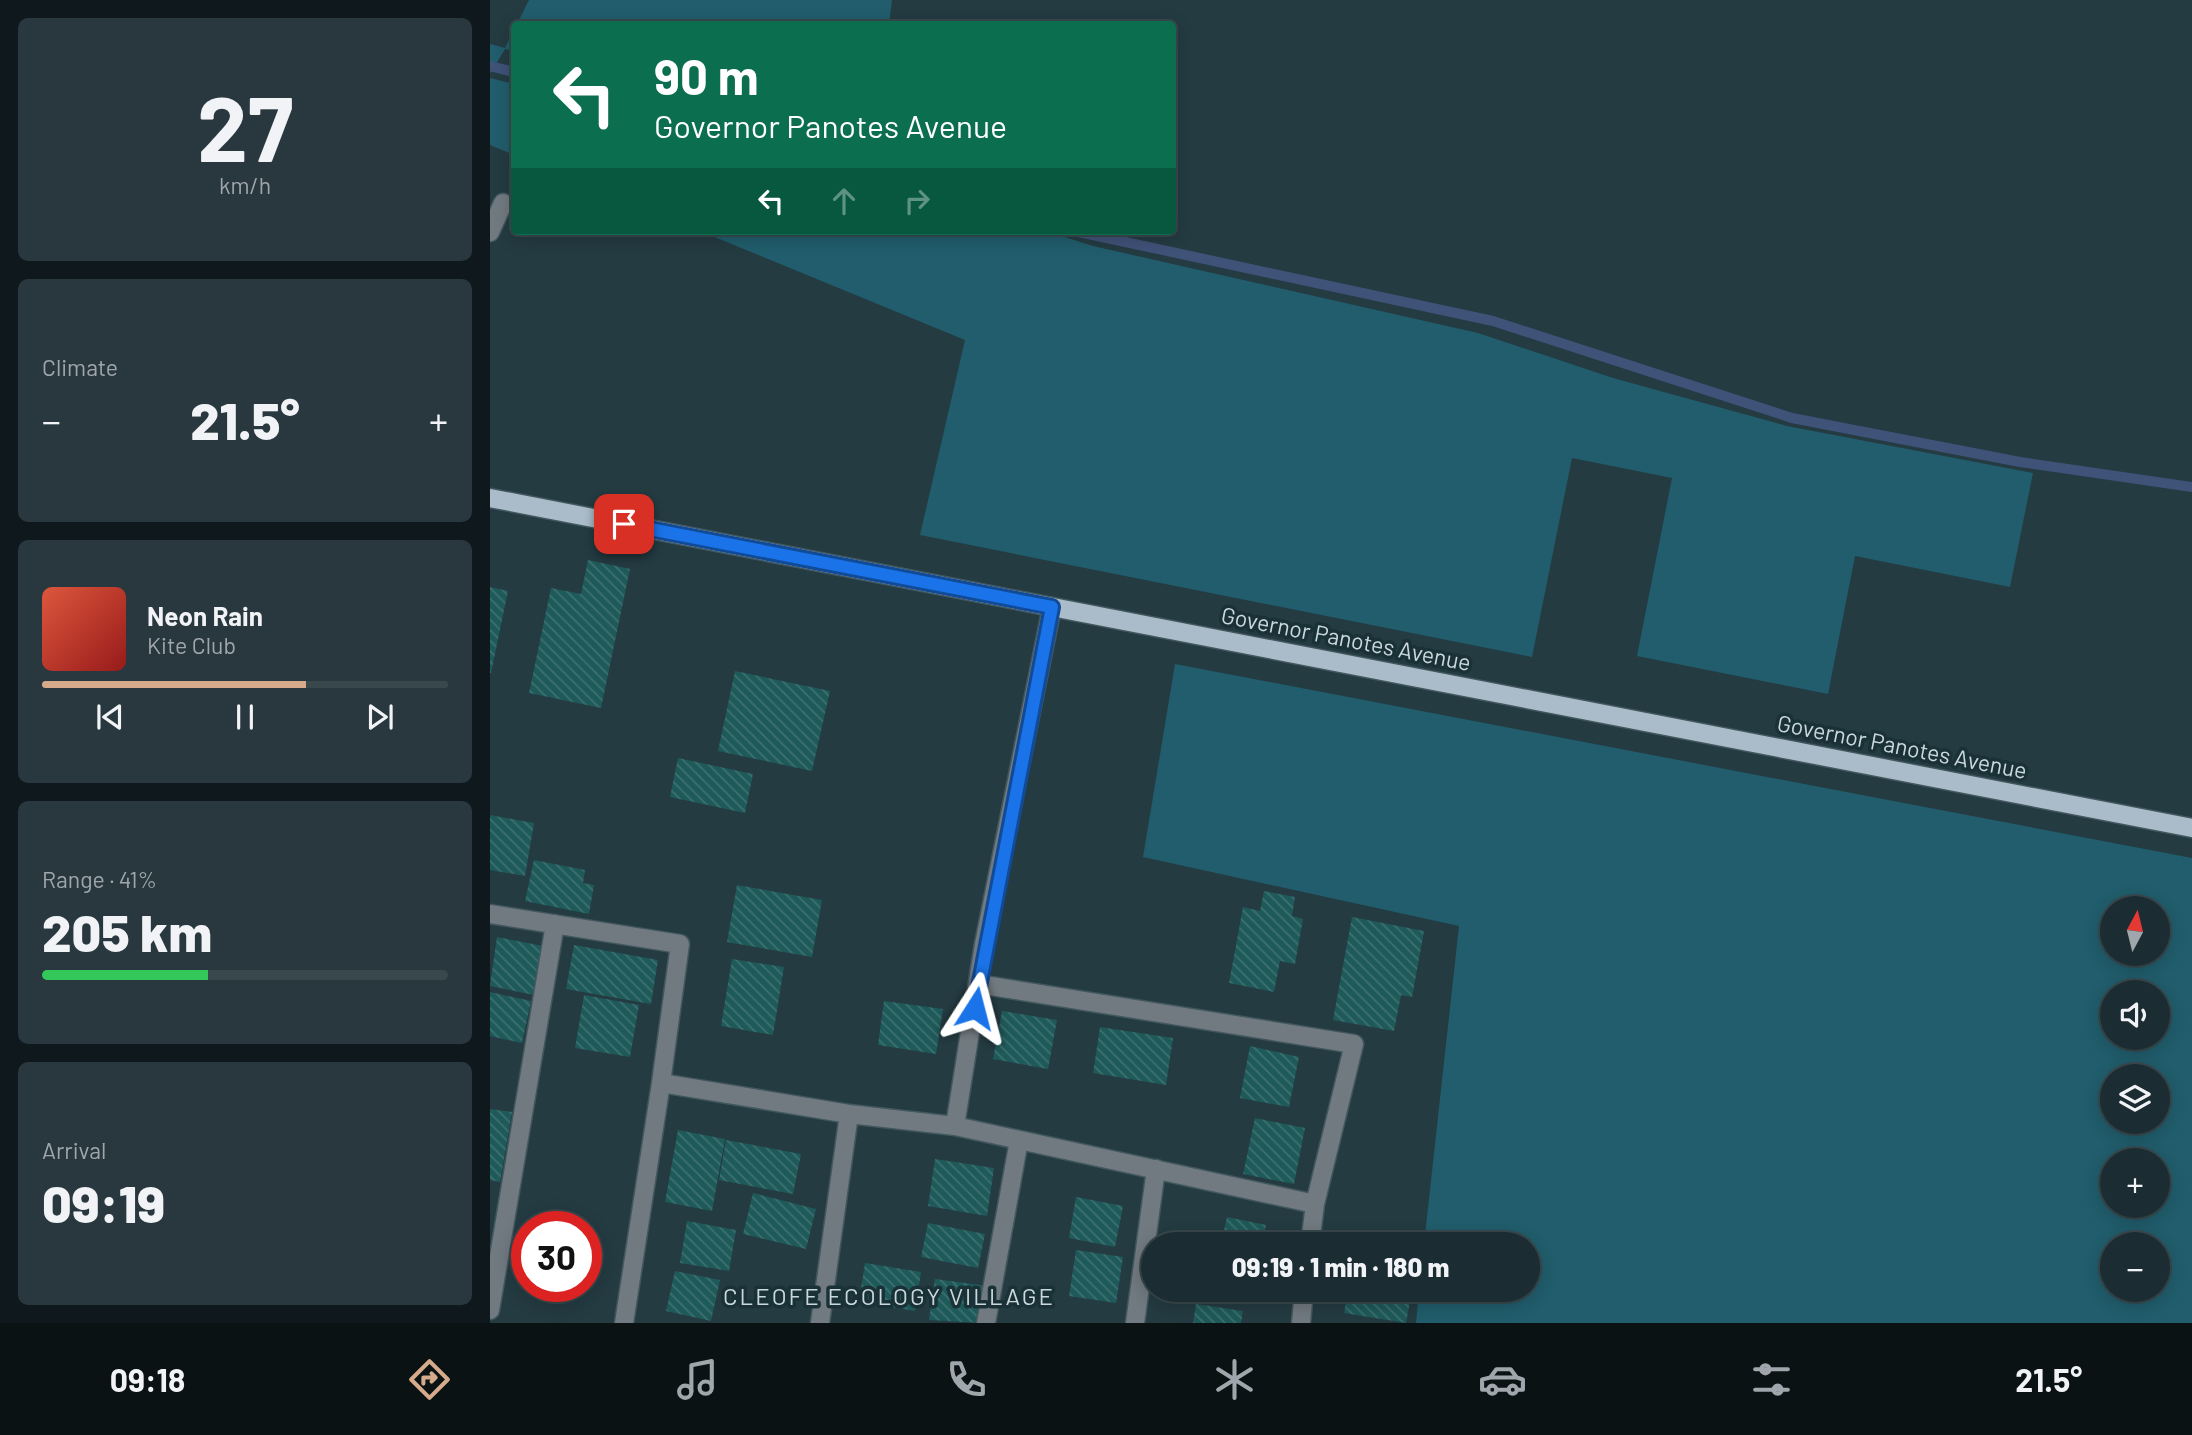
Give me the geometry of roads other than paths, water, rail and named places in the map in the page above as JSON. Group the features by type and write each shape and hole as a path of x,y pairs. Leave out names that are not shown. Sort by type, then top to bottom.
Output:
{"main road":[{"name":"Governor Panotes Avenue","path":"490,498 2192,828"}],"street":[{"path":"490,232 503,204"},
{"path":"955,1126 978,984 1052,607"},
{"path":"490,914 680,944 624,1323"},
{"path":"490,1310 555,924"},
{"path":"978,984 1354,1044 1315,1204 1312,1232"},
{"path":"661,1083 849,1114 955,1126 1315,1204"},
{"path":"820,1323 849,1114"},
{"path":"986,1323 1019,1140"},
{"path":"1135,1323 1156,1169"},
{"path":"1301,1323 1303,1302"}],"waterway":[{"path":"490,66 511,71"},
{"path":"1093,235 1493,321 1792,418 2020,462 2192,487"}],"district":[{"name":"CLEOFE ECOLOGY VILLAGE","path":"889,1297"}]}
